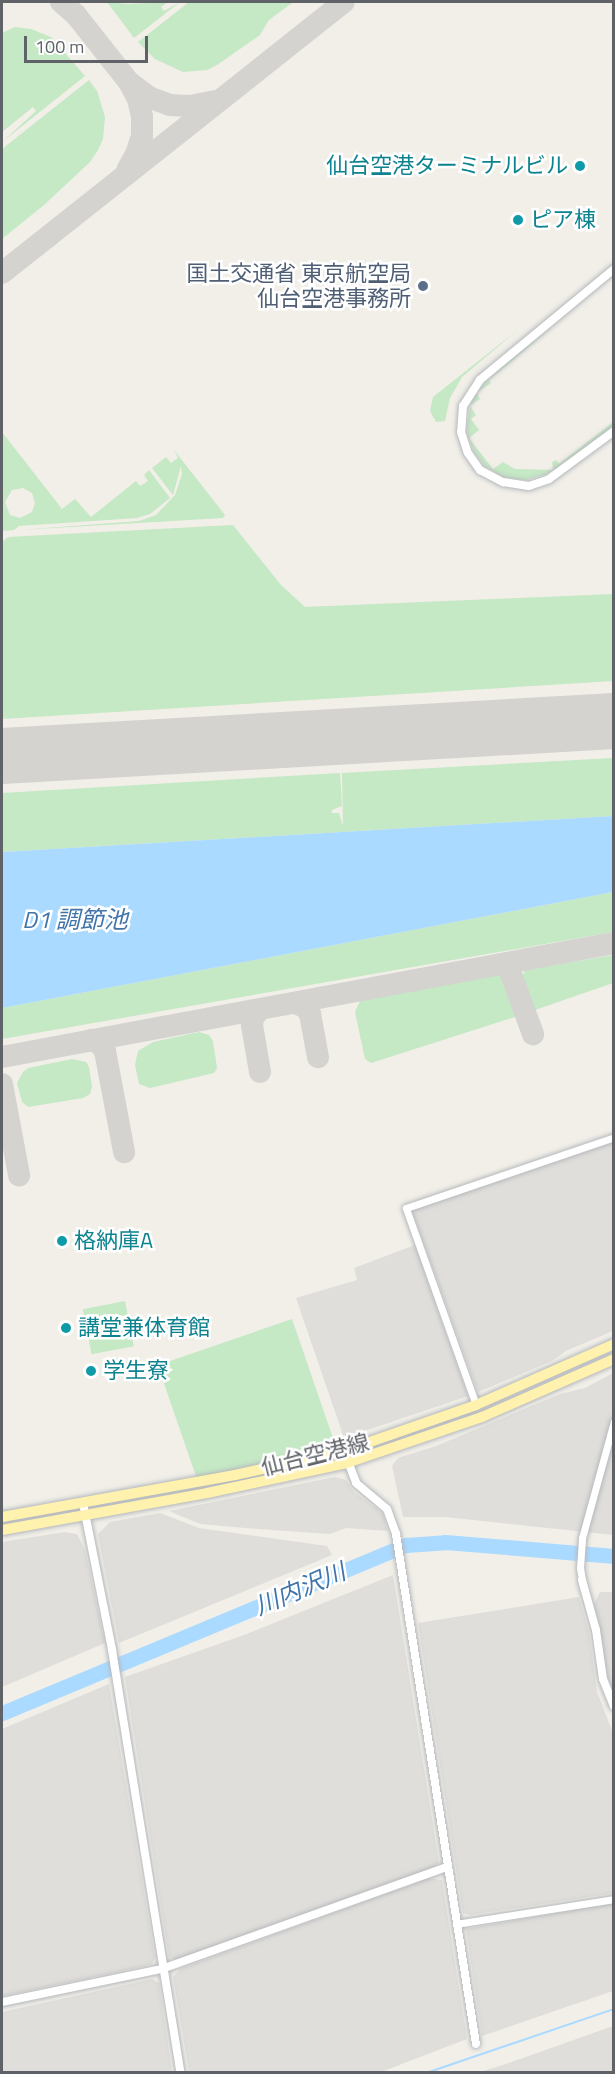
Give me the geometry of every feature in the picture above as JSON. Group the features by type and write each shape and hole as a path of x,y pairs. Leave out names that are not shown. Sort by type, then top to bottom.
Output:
{"main road":[{"name":"仙台空港線","path":"2,1517 235,1475 344,1451 476,1405 614,1344"},
{"name":"仙台空港線","path":"2,1530 207,1494 347,1463 482,1417 614,1359"}],"street":[{"path":"614,269 480,380 464,406 461,432 468,453 480,470 503,483 529,486 549,479 614,430"},
{"path":"476,1405 406,1208 614,1137"},
{"path":"614,1421 589,1503 581,1542 580,1568 596,1630 603,1679 614,1706"},
{"path":"344,1451 347,1463 361,1489 387,1509 396,1534 476,2044"},
{"path":"82,1503 112,1650 180,2073"},
{"path":"2,2002 162,1969 447,1867"},
{"path":"456,1924 614,1899"}],"shaded area":[{"path":"613,1142 613,1331 566,1351 552,1361 478,1392 412,1211"},
{"path":"415,1245 468,1396 344,1438 296,1298 357,1280 354,1268"},
{"path":"613,1373 613,1535 445,1517 403,1517 392,1466 398,1458 436,1446 560,1394 585,1388"},
{"path":"335,1477 346,1480 354,1492 383,1515 388,1531 346,1528 330,1534 200,1524 169,1511"},
{"path":"160,1513 199,1528 327,1546 332,1555 119,1643 98,1534 110,1522"},
{"path":"65,1532 77,1534 85,1550 105,1643 2,1687 2,1542"},
{"path":"393,1575 439,1862 434,1867 176,1960 169,1957 125,1677 244,1635"},
{"path":"600,1592 613,1592 613,1693 608,1679 594,1604"},
{"path":"579,1597 589,1632 597,1692 613,1733 613,1893 470,1915 463,1913 418,1623"},
{"path":"109,1684 155,1958 152,1964 2,1996 2,1729"},
{"path":"429,1878 442,1880 467,2039 381,2072 189,2072 173,1977 180,1969"},
{"path":"613,1903 613,1991 482,2036 466,1929"},
{"path":"152,1979 159,1983 172,2072 2,2072 2,2012"},
{"path":"613,2026 613,2072 480,2072 506,2064"}],"green space":[{"path":"107,2 128,4 168,2 161,7 164,11 180,2 134,38"},
{"path":"189,2 305,2 292,3 269,20 260,35 217,65 207,70 183,72 155,59 138,42"},
{"path":"15,27 31,29 51,37 85,76 2,142 36,111 33,107 2,132 2,33"},
{"path":"89,80 97,91 105,117 103,139 98,150 90,162 44,205 2,239 2,149"},
{"path":"554,326 489,380 491,383 476,393 480,399 470,406 475,393 502,366"},
{"path":"519,329 462,377 450,398 445,421 436,422 430,411 433,397"},
{"path":"470,406 476,415 471,419 479,430 469,438 493,469 503,462 515,469 553,470 525,480 503,477 485,466 476,455 468,438"},
{"path":"613,422 613,426 577,455 553,470 552,462 556,460 559,464"},
{"path":"2,432 62,509 75,499 91,517 136,481 140,486 148,481 144,475 149,470 170,498 150,514 137,518 19,526 14,530 2,531","holes":["23,488 32,493 35,503 32,512 20,518 10,515 5,502 12,490"]},
{"path":"174,450 225,515 223,518 19,530 139,521 156,515 175,495 182,474 181,466 173,495 152,468 166,457 171,463 178,458"},
{"path":"233,525 281,585 305,607 613,594 613,681 2,719 2,542 8,537"},
{"path":"613,758 613,816 2,852 2,793 340,773 342,806 332,810 332,813 339,813 343,826 342,773"},
{"path":"613,892 613,932 2,1039 2,1008"},
{"path":"613,955 613,983 535,1010 530,1006 521,980 525,970"},
{"path":"499,974 509,979 521,1015 371,1063 365,1059 355,1012 361,999"},
{"path":"199,1032 209,1035 213,1041 217,1068 214,1073 150,1088 139,1084 135,1065 138,1051 153,1042"},
{"path":"72,1059 86,1062 89,1067 92,1087 90,1094 83,1098 28,1107 22,1102 17,1083 23,1072 28,1068"},
{"path":"125,1301 134,1346 92,1354 83,1309"},
{"path":"292,1319 333,1438 199,1484 158,1365"}],"water":[{"name":"D1 調節池","path":"613,816 613,892 2,1008 2,852"}],"waterway":[{"name":"川内沢川","path":"2,1713 406,1545 445,1542 614,1556"},
{"path":"429,2072 614,2009"}],"taxiway":[{"path":"61,2 76,15 129,82 138,99 142,117 142,136 127,170"},
{"path":"2,273 344,2"},
{"path":"130,83 151,98 170,105 190,106 216,101"},
{"path":"2,1057 614,943"},
{"path":"507,963 533,1034"},
{"path":"295,1003 305,1007 310,1014 318,1057"},
{"path":"260,1072 252,1025 253,1017 261,1009"},
{"path":"91,1040 99,1043 105,1051 124,1152"},
{"path":"2,1084 19,1175"}],"runway":[{"path":"2,756 614,721"}],"place":[{"name":"仙台空港ターミナルビル","path":"580,166"},
{"name":"ピア棟","path":"518,220"},
{"name":"国土交通省 東京航空局 仙台空港事務所","path":"423,286"},
{"name":"格納庫A","path":"62,1241"},
{"name":"講堂兼体育館","path":"66,1328"},
{"name":"学生寮","path":"91,1371"}]}
